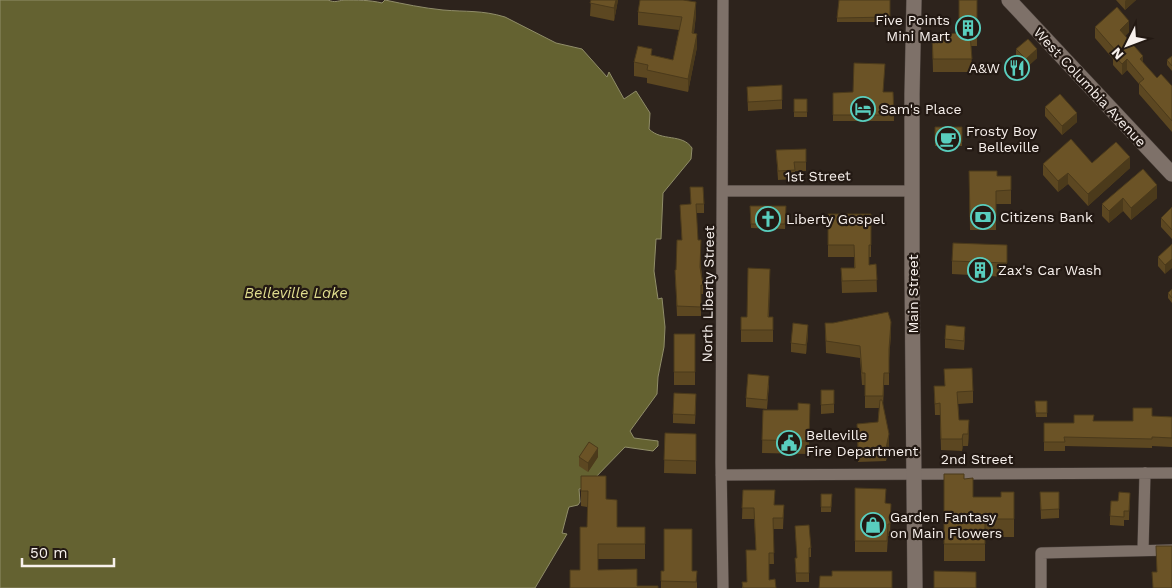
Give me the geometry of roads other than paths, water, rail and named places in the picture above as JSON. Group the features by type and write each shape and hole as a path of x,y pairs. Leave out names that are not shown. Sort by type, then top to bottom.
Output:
{"main road":[{"name":"Main Street","path":"914,0 912,85 915,588"},
{"name":"West Columbia Avenue","path":"1009,0 1172,174"}],"street":[{"name":"North Liberty Street","path":"723,588 721,475 724,0"},
{"name":"1st Street","path":"724,191 913,191"},
{"path":"1144,550 1145,473"},
{"name":"2nd Street","path":"721,475 1172,473"},
{"path":"1042,588 1041,553 1172,550"}],"water":[{"name":"Belleville Lake","path":"0,0 328,0 334,2 349,0 382,3 385,0 436,9 497,15 505,17 556,43 582,49 607,77 609,72 624,99 636,91 650,113 649,129 654,133 688,143 692,148 691,159 663,193 661,239 656,239 654,271 658,299 662,298 665,327 657,394 630,431 634,438 658,441 658,446 653,451 625,447 586,488 579,489 580,502 578,505 569,507 568,510 562,533 567,534 535,588 0,588"}],"place":[{"name":"Five Points Mini Mart","path":"968,28"},
{"name":"A&W","path":"1017,68"},
{"name":"Sam's Place","path":"863,109"},
{"name":"Frosty Boy - Belleville","path":"948,139"},
{"name":"Citizens Bank","path":"983,217"},
{"name":"Liberty Gospel","path":"768,219"},
{"name":"Zax's Car Wash","path":"980,270"},
{"name":"Belleville Fire Department","path":"789,443"},
{"name":"Garden Fantasy on Main Flowers","path":"873,525"}]}
